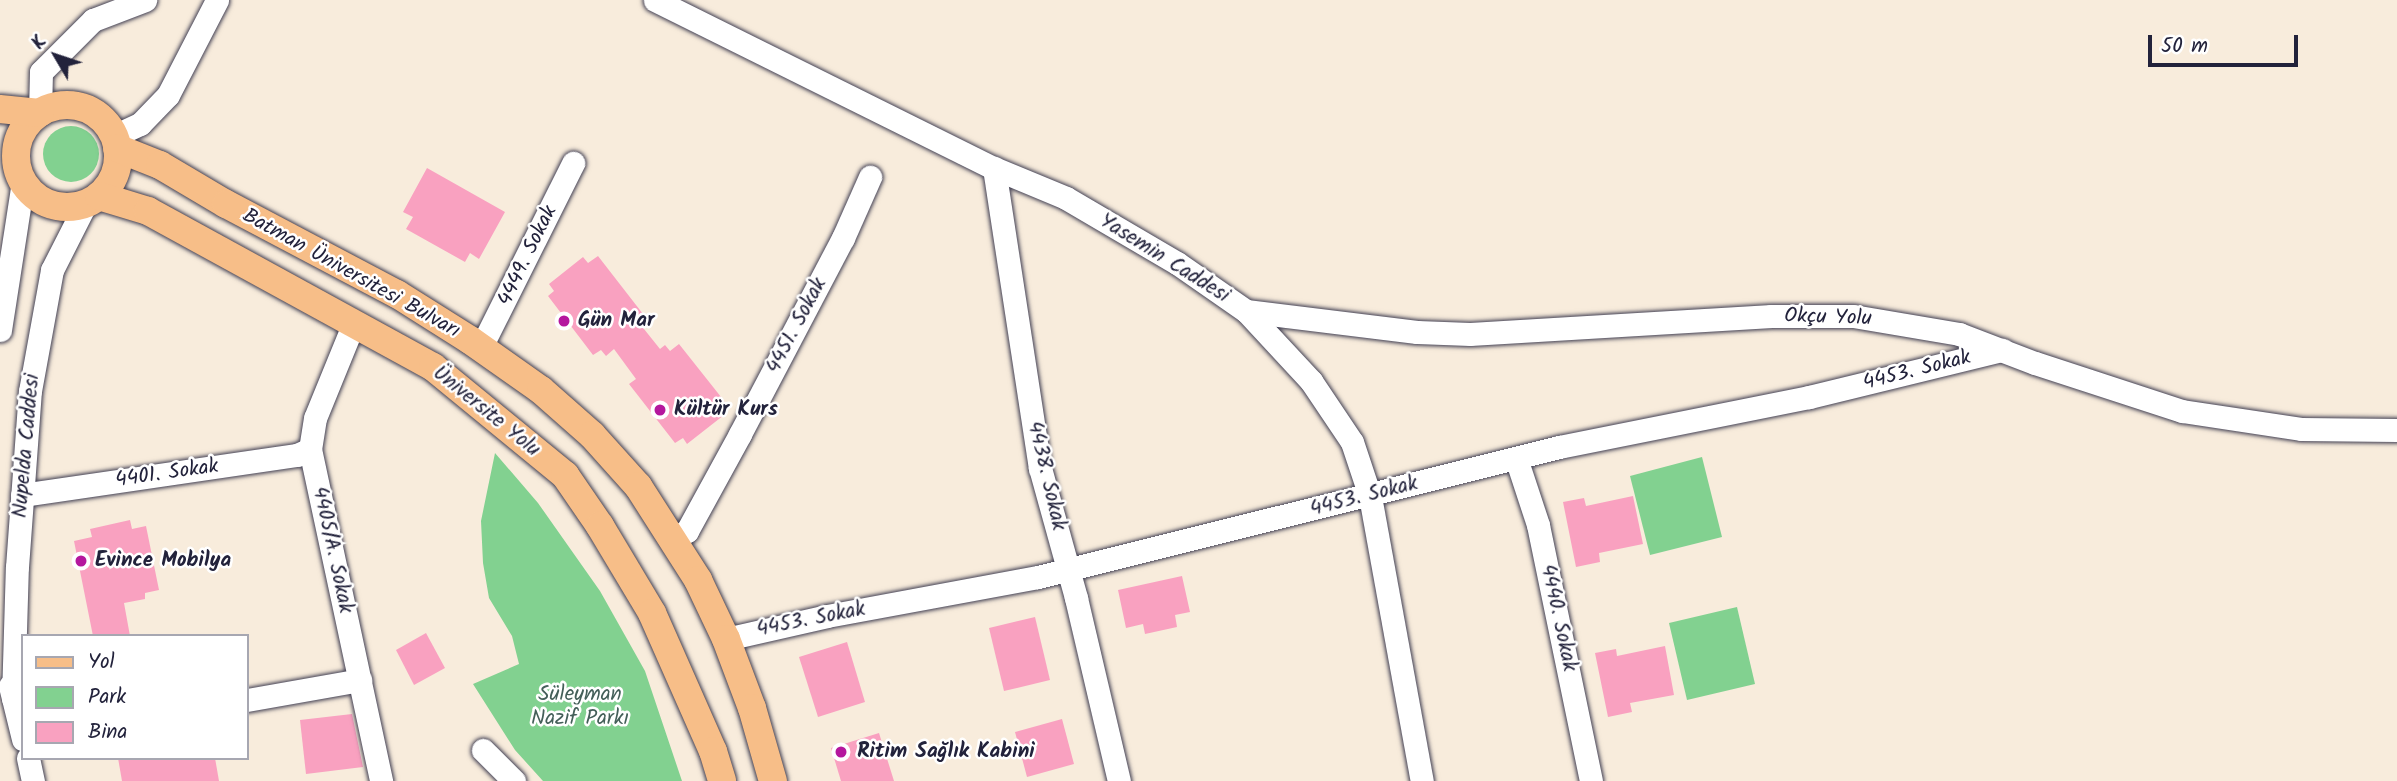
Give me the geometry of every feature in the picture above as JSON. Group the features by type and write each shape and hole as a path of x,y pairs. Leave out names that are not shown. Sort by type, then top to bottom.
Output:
{"main road":[{"path":"79,106 103,119 116,142 116,172 92,200 70,207 53,205 38,198 14,176 19,139 27,124 52,107 79,106"},
{"path":"0,109 40,113"},
{"name":"Batman Üniversitesi Bulvarı","path":"116,142 226,204 397,294 481,347 541,390 592,435 638,486 698,579 726,639 773,781"},
{"name":"Üniversite Yolu","path":"92,200 148,211 433,367 565,475 600,526 652,612 713,751 722,781"}],"street":[{"path":"40,113 41,72 93,20 145,0"},
{"path":"116,142 140,124 169,94 217,0"},
{"name":"Yasemin Caddesi","path":"656,0 994,168 1066,198 1177,262 1246,312 1311,381 1352,442 1370,496 1422,781"},
{"name":"4449. Sokak","path":"481,347 573,163"},
{"name":"4438. Sokak","path":"994,168 1040,468 1069,569 1119,781"},
{"path":"0,330 10,256 14,176"},
{"name":"4451. Sokak","path":"672,539 687,531 844,238 870,177"},
{"name":"Nupelda Caddesi","path":"13,698 22,495 30,391 52,270 92,200"},
{"path":"0,219 10,256"},
{"name":"Okçu Yolu","path":"1246,312 1417,332 1470,334 1771,316 1853,316 1959,334 2182,411 2301,429 2397,430"},
{"name":"4405/A. Sokak","path":"353,325 315,418 310,449 381,781"},
{"name":"4453. Sokak","path":"726,639 827,616 958,593 1069,569 1516,458 1809,397 2002,350"},
{"name":"4401. Sokak","path":"22,495 297,455 310,449"},
{"name":"4440. Sokak","path":"1516,458 1538,525 1591,781"},
{"name":"Nupelda Caddesi","path":"0,642 21,731"},
{"path":"248,700 360,680"},
{"path":"482,750 514,781"},
{"path":"28,760 33,781"}],"green space":[{"path":"65,126 77,126 87,130 95,138 99,154 95,170 87,178 77,182 65,182 55,178 47,170 43,160 43,148 47,138 55,130"},
{"name":"Süleyman Nazif Parkı","path":"495,453 538,503 600,591 645,671 682,781 543,781 515,750 473,684 519,664 512,636 489,598 483,563 481,521"},
{"path":"1702,457 1722,537 1650,555 1630,476"},
{"path":"1737,607 1755,684 1687,700 1669,623"}],"building":[{"path":"427,168 505,212 479,259 470,253 465,262 406,229 413,217 403,212"},
{"path":"598,256 643,314 636,319 660,349 665,345 670,351 679,344 725,402 718,407 724,415 687,444 683,438 675,443 629,384 636,379 614,349 606,356 601,350 593,355 548,296 554,291 549,284 583,257 588,263"},
{"path":"1633,496 1643,544 1599,553 1600,562 1576,567 1563,502 1584,498 1586,506"},
{"path":"130,520 132,529 146,526 159,590 145,593 145,599 124,603 130,634 93,634 74,541 92,537 90,529"},
{"path":"1182,576 1190,612 1175,615 1177,627 1145,634 1143,624 1126,628 1118,590"},
{"path":"1035,617 1050,680 1004,691 989,628"},
{"path":"426,633 445,668 414,685 396,650"},
{"path":"847,642 865,702 818,717 799,657"},
{"path":"1665,646 1674,695 1630,703 1632,712 1608,717 1595,653 1616,649 1617,656"},
{"path":"352,714 363,767 306,774 300,720"},
{"path":"1062,719 1074,764 1027,777 1015,732"},
{"path":"879,733 894,781 841,781 831,748"},
{"path":"118,760 215,760 219,781 122,781"}],"place":[{"name":"Gün Mar","path":"564,321"},
{"name":"Kültür Kurs","path":"660,410"},
{"name":"Evince Mobilya","path":"81,561"},
{"name":"Ritim Sağlık Kabini","path":"841,752"}]}
